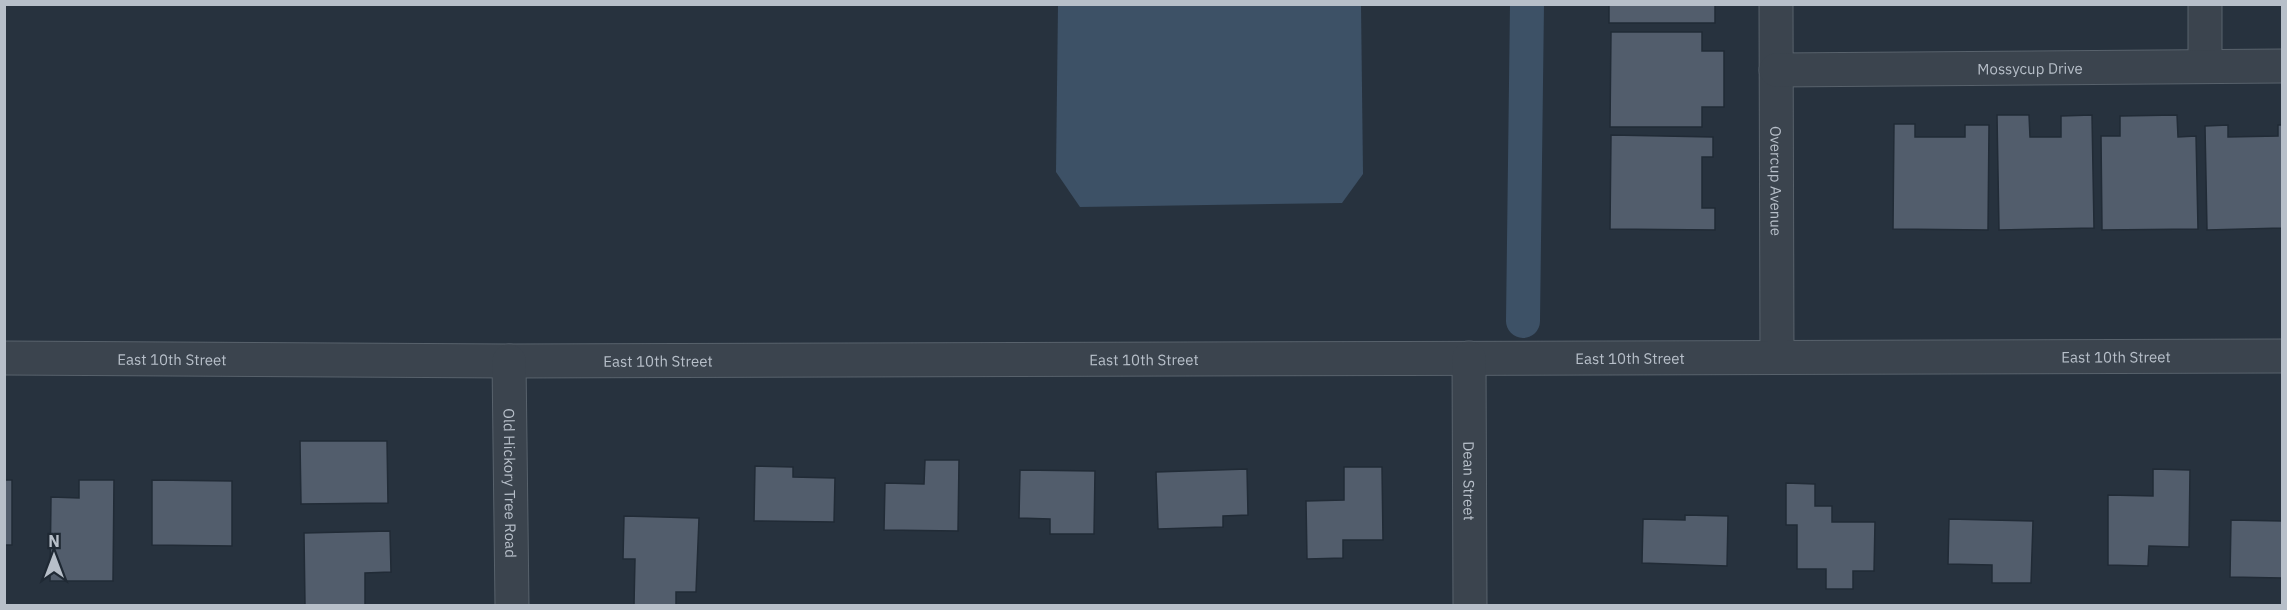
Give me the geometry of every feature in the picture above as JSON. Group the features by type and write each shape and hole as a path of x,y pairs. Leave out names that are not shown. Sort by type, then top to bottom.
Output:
{"street":[{"name":"Overcup Avenue","path":"1776,4 1777,357"},
{"path":"2205,4 2205,66"},
{"name":"Mossycup Drive","path":"1776,70 2283,66"},
{"name":"East 10th Street","path":"4,358 509,360 2283,356"},
{"name":"Dean Street","path":"1469,358 1470,606"},
{"name":"Old Hickory Tree Road","path":"509,360 512,606"}],"water":[{"path":"1058,5 1361,5 1363,174 1342,203 1080,207 1056,172"}],"building":[{"path":"1609,4 1715,4 1715,23 1609,23"},
{"path":"1611,32 1702,32 1702,51 1724,51 1724,107 1702,107 1702,127 1610,127"},
{"path":"1997,115 2029,115 2030,137 2061,137 2061,116 2092,115 2094,228 1999,230"},
{"path":"2177,115 2178,137 2196,136 2198,229 2102,230 2101,136 2120,136 2120,116"},
{"path":"1894,124 1915,124 1915,137 1965,137 1965,125 1989,125 1988,230 1893,229"},
{"path":"2228,125 2228,137 2278,136 2278,125 2282,125 2282,228 2207,230 2205,126"},
{"path":"1611,135 1713,137 1713,157 1702,157 1702,208 1715,208 1715,230 1610,229"},
{"path":"300,441 387,441 388,503 301,504"},
{"path":"925,460 959,460 958,531 884,530 885,483 924,484"},
{"path":"755,466 793,467 793,477 835,478 834,522 754,521"},
{"path":"1344,467 1382,467 1383,540 1343,540 1343,558 1307,559 1306,501 1344,500"},
{"path":"1247,469 1248,515 1223,516 1223,527 1158,529 1156,472"},
{"path":"2153,469 2190,470 2189,547 2149,546 2148,566 2108,565 2108,495 2153,496"},
{"path":"1020,470 1095,471 1094,534 1050,534 1050,519 1019,518"},
{"path":"4,480 12,480 12,545 4,545"},
{"path":"79,480 114,480 113,581 50,581 51,497 79,498"},
{"path":"152,480 232,481 232,546 152,545"},
{"path":"1786,483 1815,484 1815,506 1832,506 1832,522 1875,522 1874,571 1853,571 1853,589 1826,589 1826,569 1797,569 1797,525 1786,525"},
{"path":"1685,515 1728,516 1727,566 1642,563 1643,519 1685,520"},
{"path":"624,516 699,518 696,592 676,592 676,606 634,606 635,559 623,559"},
{"path":"1949,519 2033,521 2031,583 1992,583 1992,565 1948,564"},
{"path":"2231,520 2282,521 2282,578 2230,577"},
{"path":"390,531 391,572 365,573 365,606 305,606 304,533"}],"waterway":[{"path":"1523,321 1527,4"}]}
